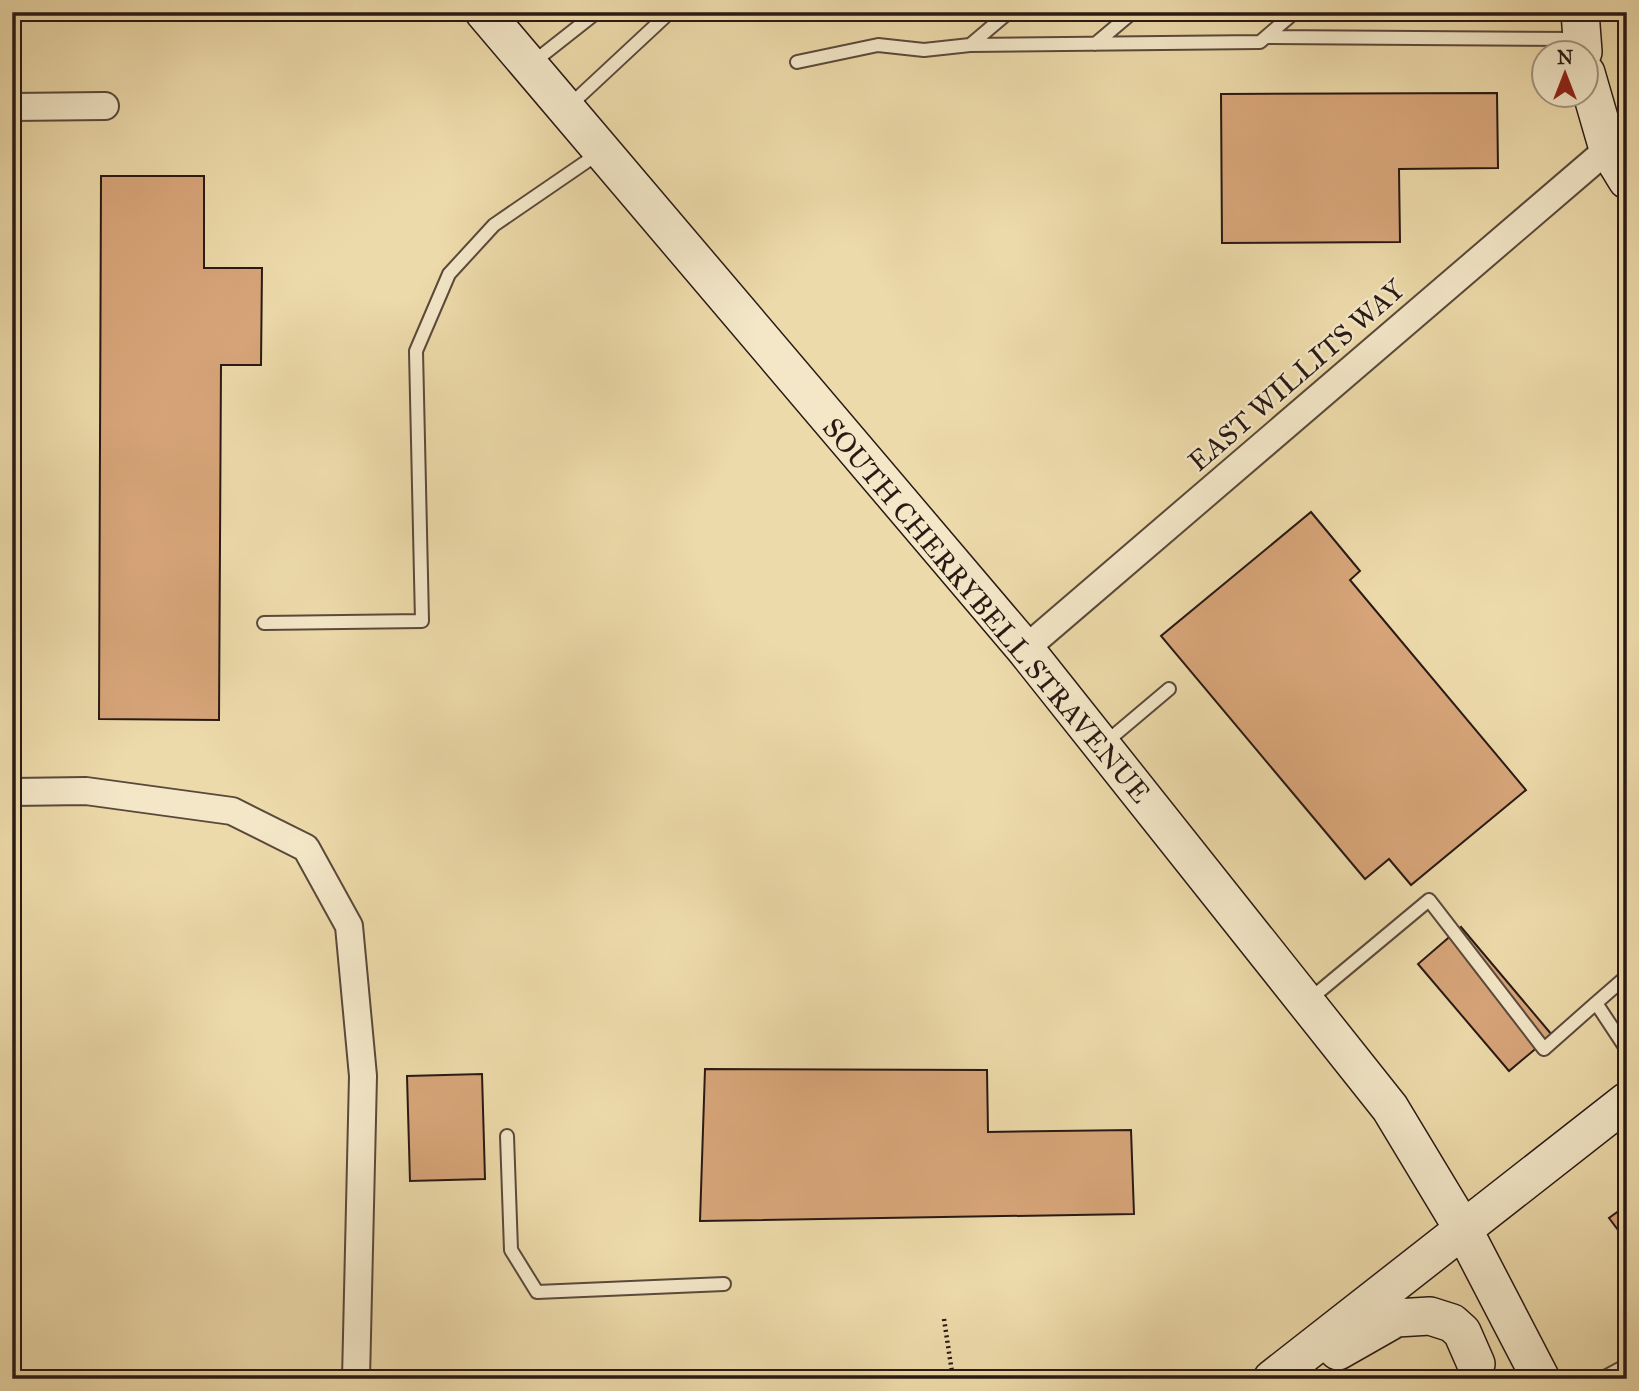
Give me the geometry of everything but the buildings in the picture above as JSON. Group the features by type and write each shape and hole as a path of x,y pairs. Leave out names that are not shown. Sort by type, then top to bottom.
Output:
{"street":[{"name":"SOUTH CHERRYBELL STRAVENUE","path":"484,12 1025,649 1390,1108 1464,1229 1541,1379"},
{"path":"1600,103 1618,165"},
{"path":"12,107 105,106"},
{"name":"EAST WILLITS WAY","path":"1025,649 1618,165"},
{"path":"12,792 86,791 232,811 306,848 349,926 363,1076 356,1379"},
{"path":"1272,1379 1627,1101"},
{"path":"1464,1229 1477,1371"},
{"path":"1280,1379 1334,1353 1396,1318 1411,1316 1430,1316 1452,1323 1462,1332 1477,1371"}],"lane":[{"path":"529,66 597,12"},
{"path":"565,110 670,12"},
{"path":"970,45 1009,12"},
{"path":"1095,44 1133,12"},
{"path":"797,62 878,45 924,50 970,45 1260,42 1294,12"},
{"path":"1266,37 1530,43"},
{"path":"264,622 422,621 415,351 449,274 494,225 601,152"},
{"path":"1102,746 1169,689"},
{"path":"1306,1002 1429,900 1544,1049 1627,976"},
{"path":"1596,1003 1627,1051"},
{"path":"507,1136 511,1250 537,1292 724,1284"},
{"path":"1601,1379 1627,1365"}],"path":[{"path":"944,1319 953,1379"}]}
